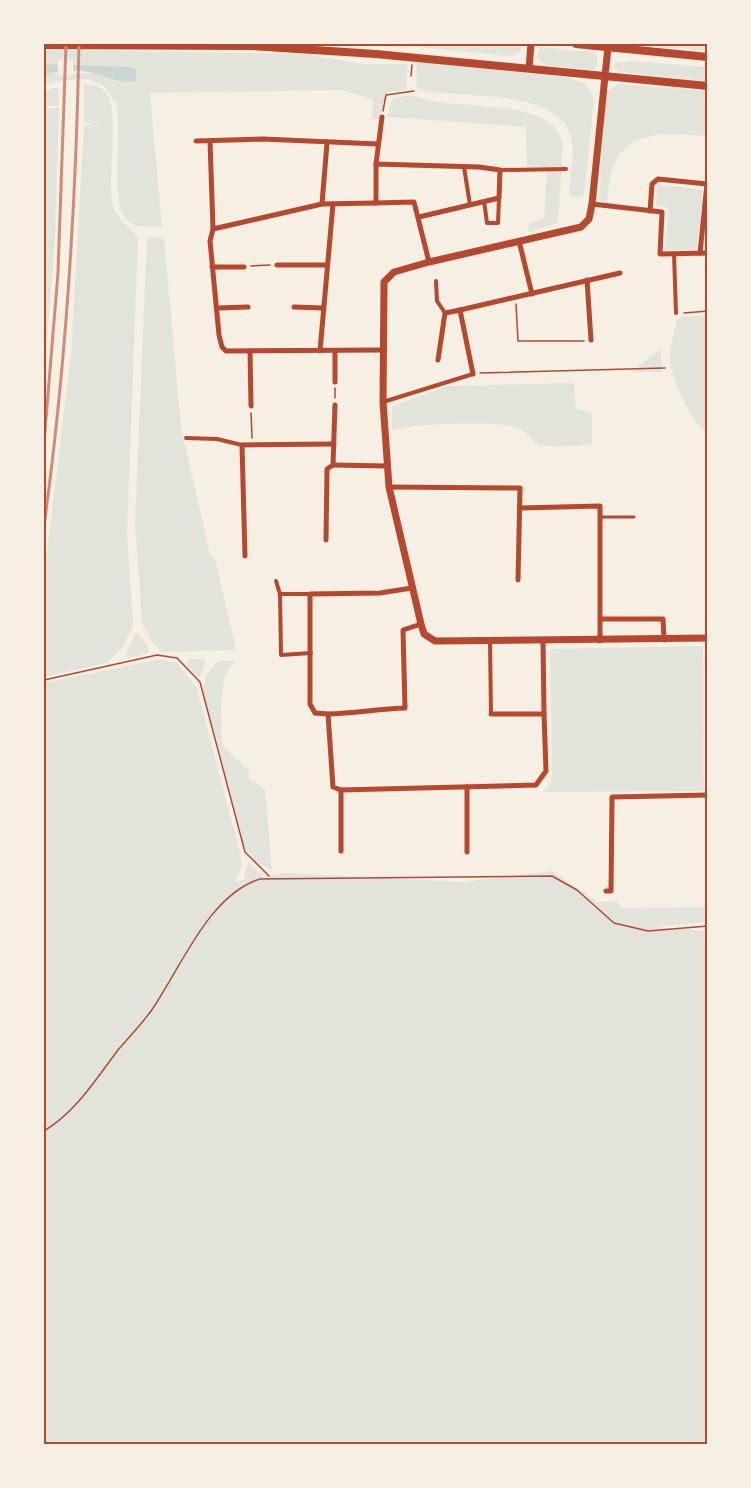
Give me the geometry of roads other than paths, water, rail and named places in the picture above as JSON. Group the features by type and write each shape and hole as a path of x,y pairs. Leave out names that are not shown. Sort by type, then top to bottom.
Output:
{"main road":[{"path":"576,44 708,57"},
{"path":"44,45 252,46 376,54 708,86"}],"street":[{"path":"529,68 531,44"},
{"path":"608,47 603,76 592,204 588,219 581,227 429,262 394,272 384,282 383,402 389,487 421,624 424,634 435,641 600,641 708,638"},
{"path":"376,203 376,164 382,117"},
{"path":"196,141 263,139 378,144"},
{"path":"210,141 213,229 210,241 222,347 226,351 382,350"},
{"path":"322,204 327,143"},
{"path":"376,164 500,170 566,169"},
{"path":"464,167 470,205"},
{"path":"484,201 487,224 498,223 500,170"},
{"path":"650,211 652,184 658,179 707,184 700,253"},
{"path":"419,217 499,198"},
{"path":"213,229 322,204 414,202 429,262"},
{"path":"320,351 333,204"},
{"path":"592,204 662,212 660,254 708,253"},
{"path":"519,241 532,294"},
{"path":"674,254 676,313"},
{"path":"277,265 327,265"},
{"path":"212,267 244,267"},
{"path":"445,313 620,273"},
{"path":"587,280 591,340"},
{"path":"436,281 437,301 445,313 438,360"},
{"path":"217,308 248,307"},
{"path":"294,308 323,308"},
{"path":"383,402 473,374 460,310"},
{"path":"250,351 251,406"},
{"path":"335,351 335,382"},
{"path":"333,465 335,405"},
{"path":"186,438 217,439 242,445 334,444"},
{"path":"242,445 245,556"},
{"path":"326,540 327,469 333,465 387,466"},
{"path":"389,487 520,488 518,580"},
{"path":"520,508 600,506 602,518 600,641"},
{"path":"276,581 280,594 281,655 311,653"},
{"path":"280,594 380,594 412,588"},
{"path":"310,594 310,704 315,713 365,713 375,709 405,708 403,630 421,624"},
{"path":"601,619 663,619 664,640"},
{"path":"490,641 491,714 544,714"},
{"path":"328,714 331,779 333,787 341,790 539,784 546,771 543,641"},
{"path":"467,787 467,852"},
{"path":"341,790 341,852"},
{"path":"606,891 611,891 612,797 708,795"}],"lane":[{"path":"602,518 634,517"}],"railway":[{"path":"44,443 58,273 66,44"},
{"path":"44,526 69,285 79,44"}]}
